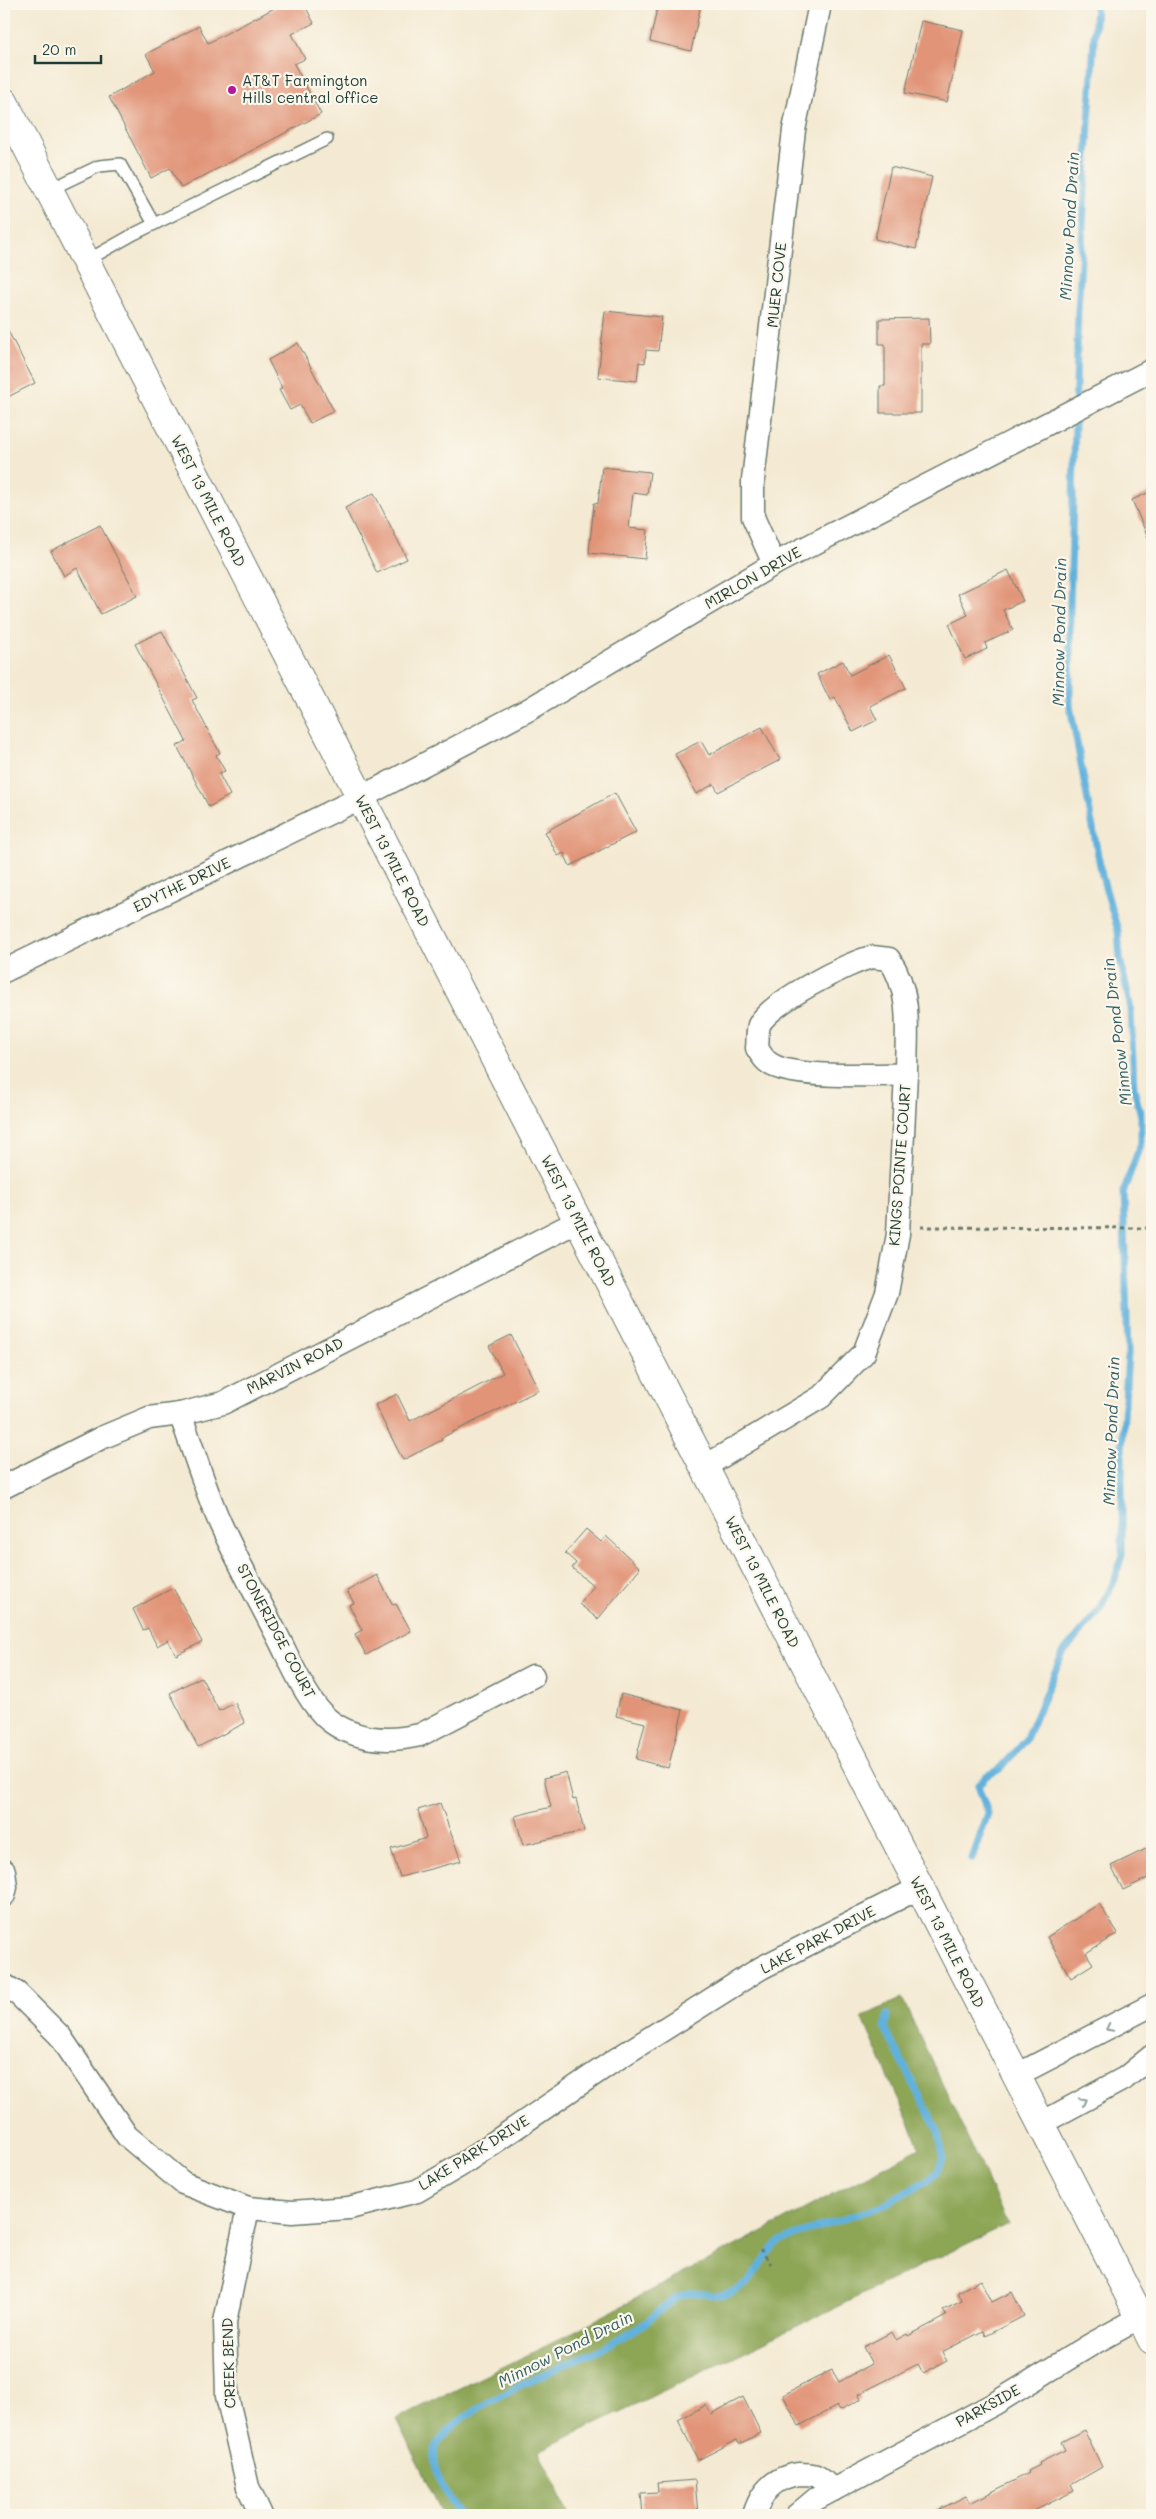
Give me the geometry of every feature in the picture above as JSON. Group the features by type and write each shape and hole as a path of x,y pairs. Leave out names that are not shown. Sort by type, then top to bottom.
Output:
{"street":[{"name":"MUER COVE","path":"774,564 753,517 753,480 794,130 820,4"},
{"name":"WEST 13 MILE ROAD","path":"4,102 1015,2076 1148,2323"},
{"name":"MIRLON DRIVE","path":"360,798 528,710 774,564 1152,370"},
{"name":"EDYTHE DRIVE","path":"4,971 360,798"},
{"name":"KINGS POINTE COURT","path":"704,1467 822,1397 864,1353 887,1293 898,1226 906,1074 906,1007 904,989 899,973 889,959 872,957 858,960 784,1002 770,1012 759,1025 757,1048 769,1063 788,1071 852,1075 906,1074"},
{"name":"MARVIN ROAD","path":"4,1487 109,1434 149,1418 180,1414 223,1403 578,1222"},
{"name":"STONERIDGE COURT","path":"180,1414 220,1524 293,1666 320,1712 329,1720 349,1732 371,1739 401,1739 432,1729 533,1676"},
{"path":"4,1871 6,1887 4,1895"},
{"name":"LAKE PARK DRIVE","path":"4,1985 17,1993 60,2036 127,2136 183,2183 248,2208 292,2212 349,2208 418,2191 461,2166 612,2062 761,1968 919,1888"},
{"path":"1015,2076 1152,2005"},
{"path":"1040,2124 1125,2078 1152,2056"},
{"name":"CREEK BEND","path":"248,2208 225,2322 227,2396 248,2487 261,2515"},
{"name":"PARKSIDE","path":"797,2515 816,2499 1148,2323"},
{"path":"754,2515 758,2503 770,2484 784,2477 801,2474 817,2476 833,2490"}],"lane":[{"path":"86,261 154,224 327,138"},
{"path":"49,190 100,166 120,164 154,224"}],"path":[{"path":"898,1226 1043,1229 1084,1226 1112,1229 1152,1228"},
{"path":"760,2249 771,2264"}],"green space":[{"path":"902,1998 1008,2224 539,2451 569,2515 443,2515 396,2419 554,2342 920,2148 862,2017"}],"building":[{"name":"AT&T Farmington Hills central office","path":"282,4 304,4 314,23 292,34 305,59 294,64 321,114 181,188 170,168 151,178 109,97 155,71 146,54 199,26 208,43"},
{"path":"658,4 701,4 691,51 650,41"},
{"path":"921,21 963,30 947,102 905,93"},
{"path":"891,167 932,177 916,249 875,239"},
{"path":"605,311 662,317 658,351 646,350 645,363 639,362 637,381 598,377"},
{"path":"929,318 930,344 921,344 921,413 880,413 880,386 885,386 885,344 879,344 879,319"},
{"path":"4,323 35,383 4,399"},
{"path":"298,343 334,411 310,423 300,405 290,410 279,390 282,388 268,360"},
{"path":"602,467 650,472 647,495 633,493 629,528 648,530 645,559 589,553 594,503 598,504"},
{"path":"1152,491 1152,547 1132,500"},
{"path":"374,493 407,559 377,573 345,508"},
{"path":"100,525 137,596 101,614 77,568 64,576 51,551"},
{"path":"1008,570 1023,601 1003,610 1013,630 985,643 987,649 965,659 949,624 968,615 958,594"},
{"path":"162,631 197,698 192,700 220,753 216,755 225,771 219,774 230,795 209,807 177,746 186,741 135,644"},
{"path":"889,655 906,688 870,706 877,720 853,732 835,697 830,700 817,674 843,661 850,675"},
{"path":"762,727 780,760 718,792 714,784 696,794 675,754 701,741 709,755"},
{"path":"615,793 636,832 570,866 564,853 558,856 545,832"},
{"path":"511,1335 539,1390 441,1438 442,1440 403,1460 375,1405 397,1394 410,1421 471,1390 503,1373 489,1346"},
{"path":"586,1529 601,1542 606,1536 640,1568 598,1619 579,1604 594,1586 572,1568 576,1563 565,1553"},
{"path":"377,1575 393,1605 396,1604 411,1631 366,1655 355,1634 362,1630 349,1605 354,1603 347,1591"},
{"path":"173,1588 202,1642 176,1655 168,1640 157,1646 148,1628 143,1630 133,1609"},
{"path":"201,1677 219,1711 235,1703 245,1723 198,1747 170,1693"},
{"path":"621,1694 683,1710 668,1768 636,1759 645,1723 616,1716"},
{"path":"566,1772 573,1800 576,1799 584,1831 523,1845 515,1816 551,1807 544,1778"},
{"path":"440,1803 461,1861 400,1877 391,1849 426,1838 418,1810"},
{"path":"1152,1846 1152,1876 1123,1890 1111,1866"},
{"path":"1099,1904 1118,1933 1086,1953 1093,1964 1071,1978 1047,1937"},
{"path":"981,2280 992,2302 1012,2292 1024,2316 985,2336 983,2331 942,2352 947,2361 923,2373 918,2364 859,2394 861,2399 840,2410 837,2406 799,2426 783,2395 832,2370 839,2382 872,2364 863,2347 892,2332 896,2340 907,2334 908,2336 946,2316 943,2310 962,2301 958,2292"},
{"path":"743,2397 761,2433 739,2444 737,2440 698,2460 678,2420 706,2405 711,2414"},
{"path":"1084,2430 1102,2467 1071,2485 1074,2491 1026,2515 928,2515 966,2496 970,2503 1029,2473 1028,2471 1040,2465 1039,2463 1065,2450 1061,2442"},
{"path":"695,2480 698,2515 643,2515 641,2493 658,2492 657,2483"}],"waterway":[{"name":"Minnow Pond Drain","path":"972,1859 988,1813 978,1786 986,1776 1000,1769 1025,1741 1063,1653 1100,1609 1115,1579 1122,1555 1122,1449 1128,1353 1123,1193 1141,1143 1141,1116 1134,1088 1131,1009 1120,958 1118,931 1102,876 1070,706 1070,610 1078,311 1096,4"},
{"name":"Minnow Pond Drain","path":"458,2515 437,2474 435,2456 436,2448 446,2433 464,2417 517,2387 619,2339 648,2321 670,2302 682,2295 689,2293 721,2295 742,2287 768,2253 782,2240 882,2206 928,2180 938,2171 943,2157 939,2133 885,2029 887,2015"}],"place":[{"name":"AT&T Farmington Hills central office","path":"232,90"}]}
